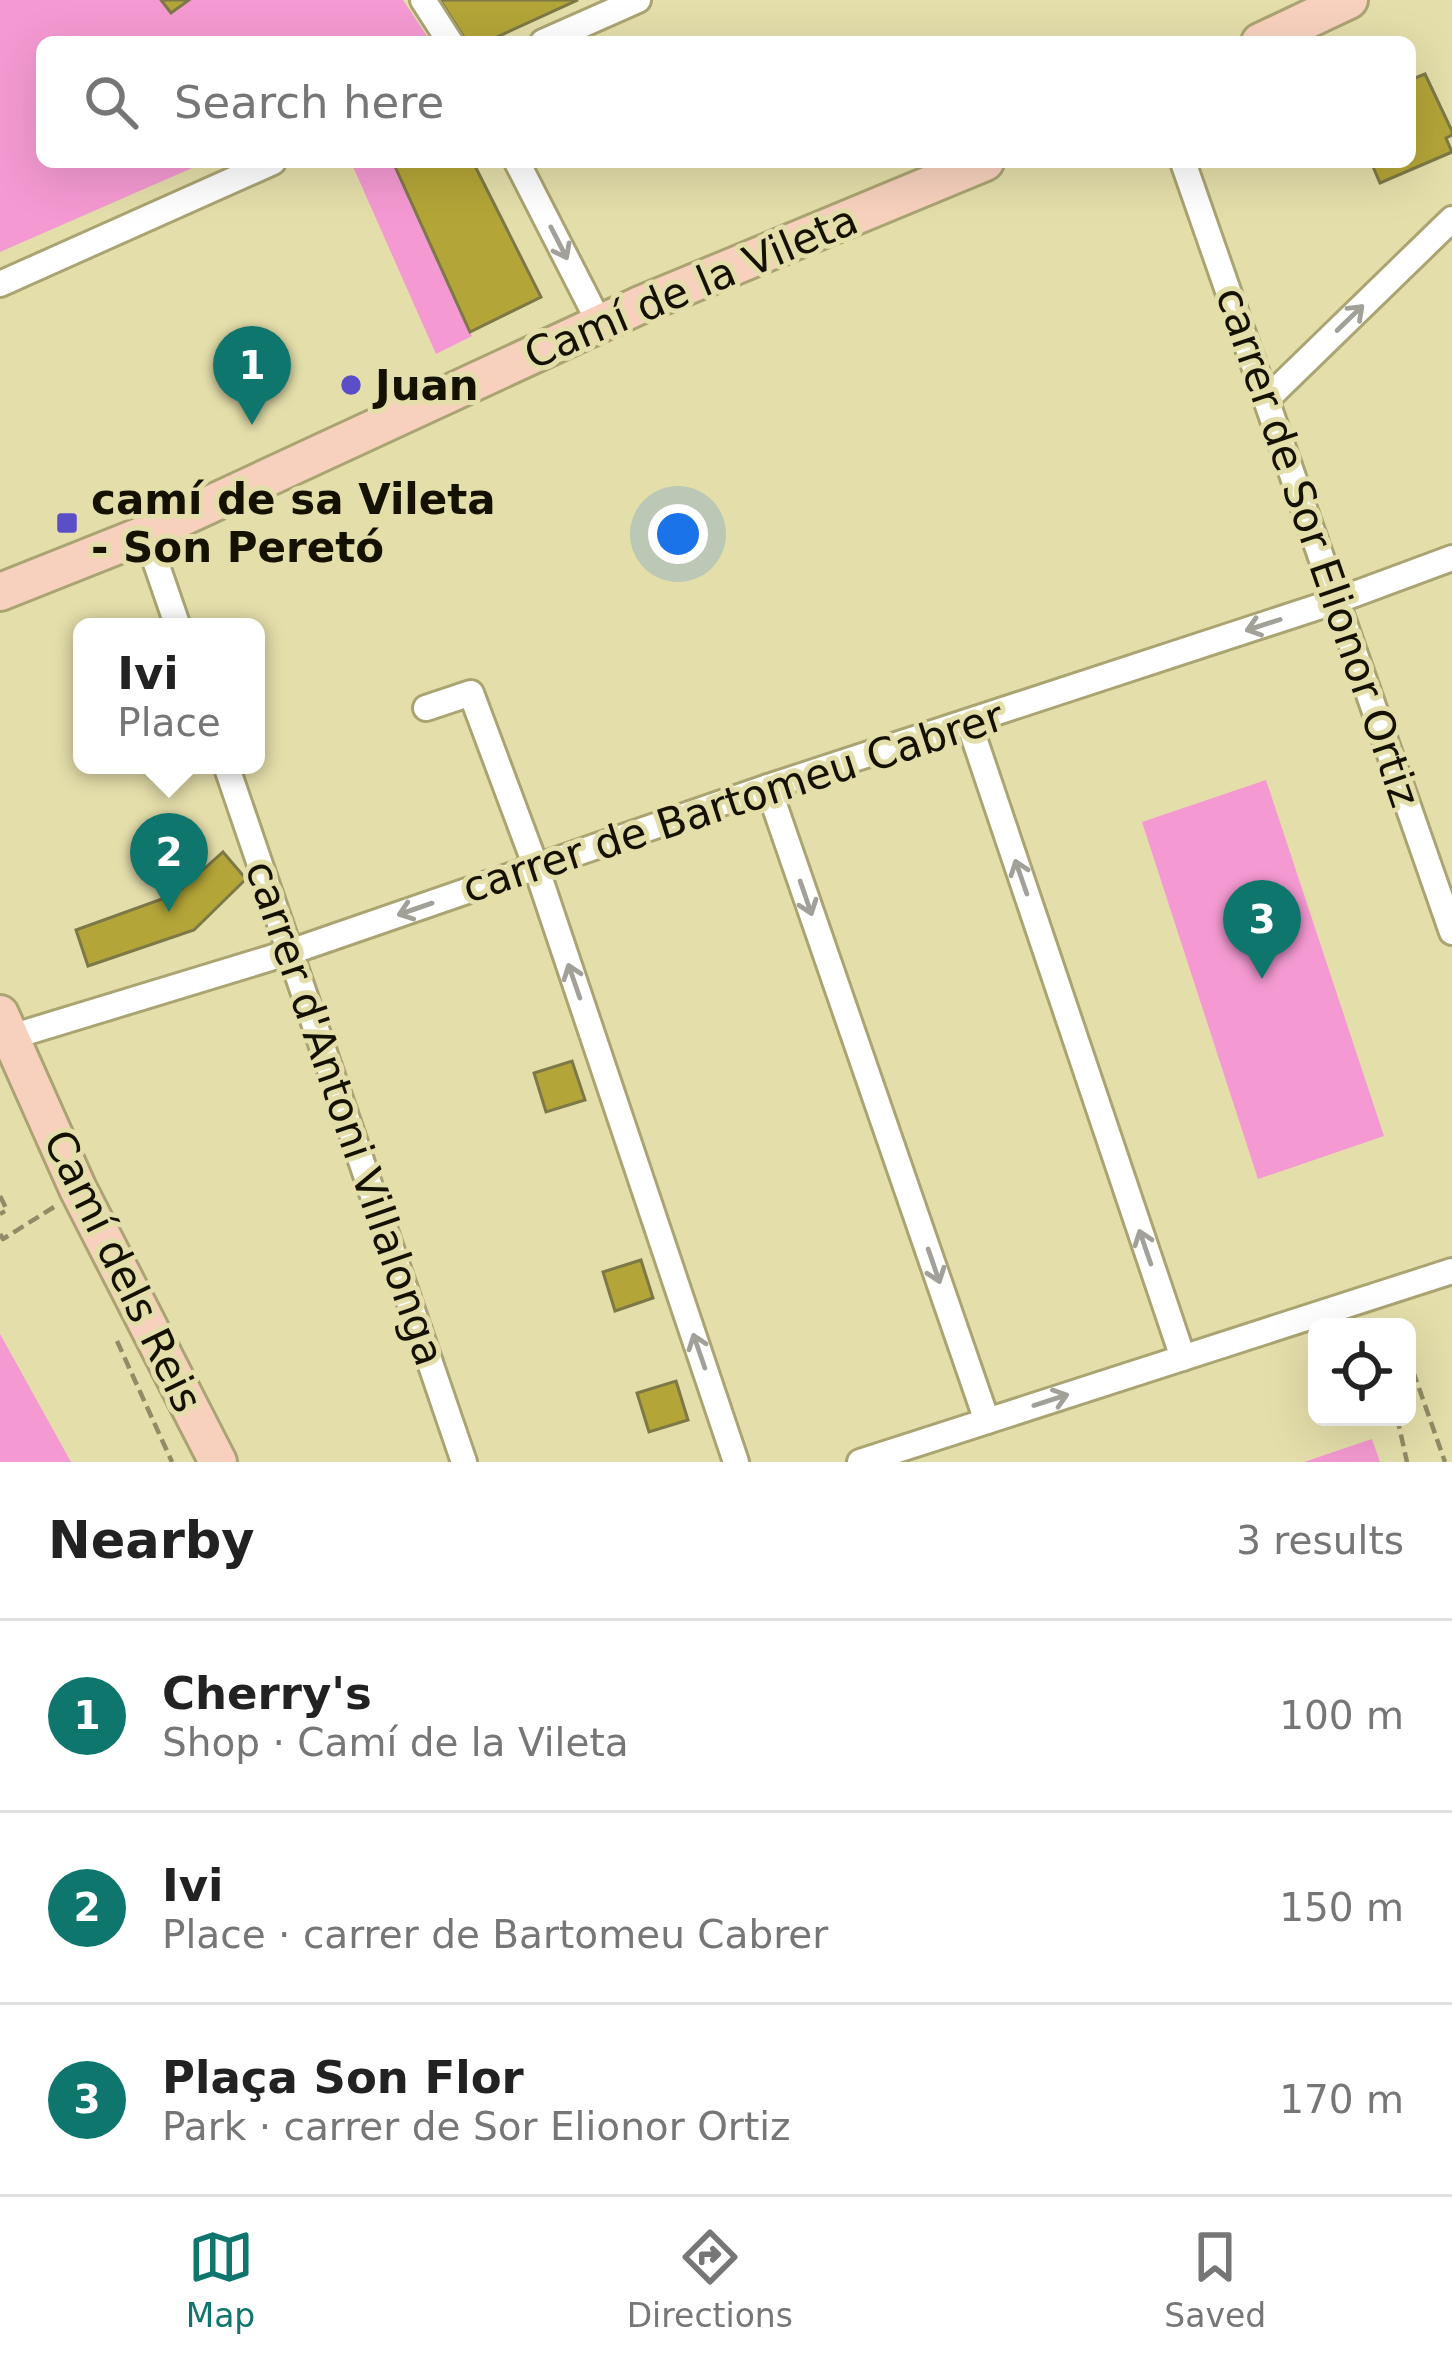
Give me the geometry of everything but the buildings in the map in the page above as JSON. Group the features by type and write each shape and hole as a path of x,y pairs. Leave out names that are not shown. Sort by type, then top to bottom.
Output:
{"street":[{"path":"423,0 447,36"},
{"path":"557,36 638,0"},
{"path":"1273,36 1349,0"},
{"path":"0,284 260,168"},
{"path":"520,168 601,324"},
{"name":"Camí de la Vileta","path":"1,592 146,534 601,324 971,168"},
{"name":"carrer de Sor Elionor Ortiz","path":"1185,168 1452,932"},
{"path":"1266,400 1452,219"},
{"path":"146,534 175,618"},
{"name":"carrer de Bartomeu Cabrer","path":"6,1026 290,952 1452,558"},
{"path":"425,708 471,693 536,867 736,1462"},
{"path":"969,723 1183,1358"},
{"name":"carrer d'Antoni Villalonga","path":"229,774 464,1462"},
{"path":"768,787 987,1421"},
{"name":"Camí dels Reis","path":"6,1026 78,1189 218,1462"},
{"path":"860,1462 1452,1271"}],"path":[{"path":"0,1234 3,1239 78,1189"},
{"path":"0,1196 7,1210 0,1214"},
{"path":"1416,1380 1445,1462"},
{"path":"1399,1426 1407,1462"}],"shaded area":[{"path":"0,0 403,0 427,36 36,36 36,168 192,168 0,252"},
{"path":"354,168 396,168 472,336 436,354"},
{"path":"1266,780 1384,1136 1258,1179 1142,822"},
{"path":"0,1334 71,1462 0,1462"},
{"path":"1372,1439 1380,1462 1304,1462"}],"place":[{"name":"Juan","path":"351,385"},
{"name":"Cherry's","path":"252,425"},
{"name":"camí de sa Vileta - Son Peretó","path":"67,523"},
{"name":"Ivi","path":"169,912"},
{"name":"Plaça Son Flor","path":"1262,979"}]}
